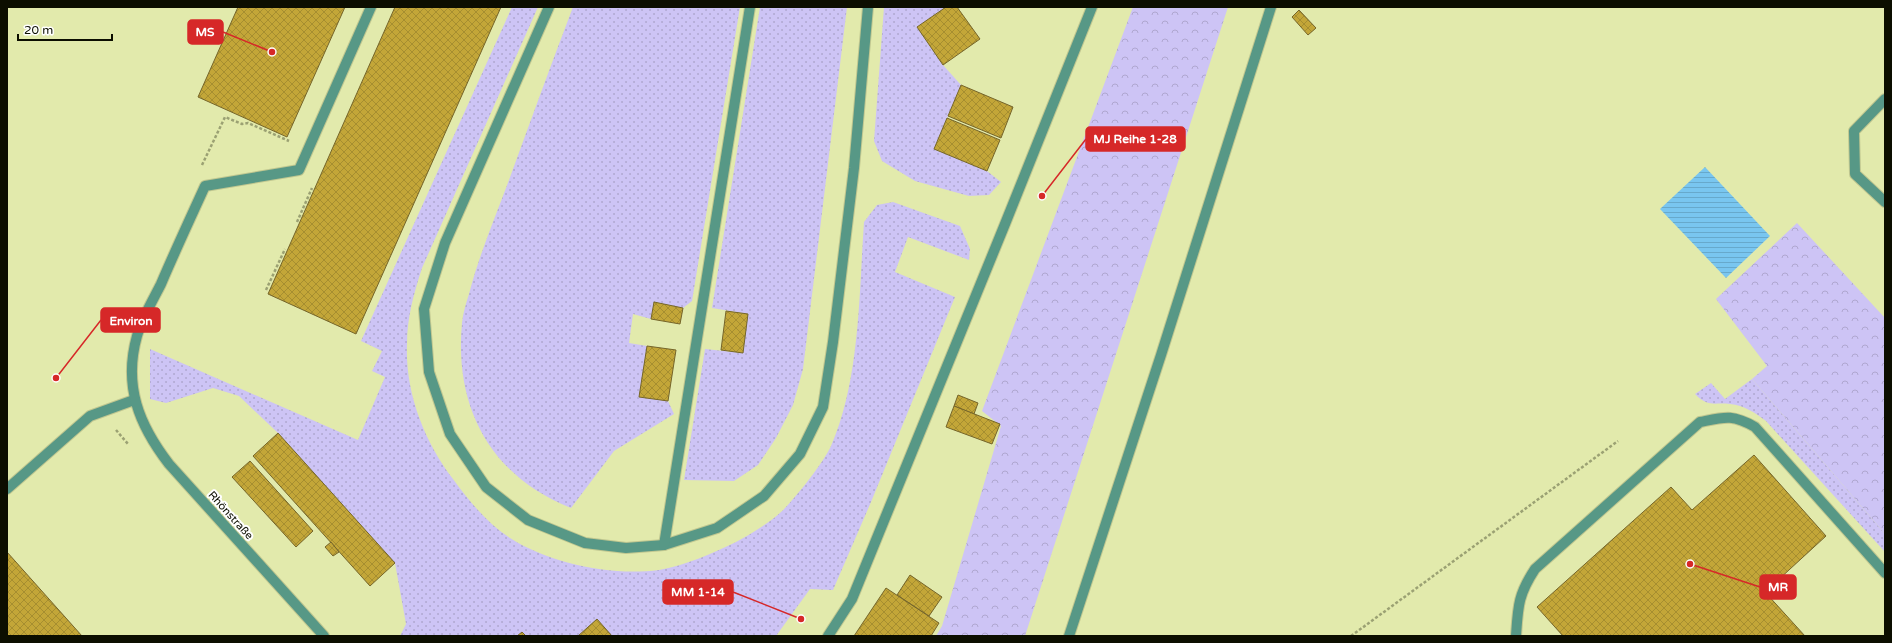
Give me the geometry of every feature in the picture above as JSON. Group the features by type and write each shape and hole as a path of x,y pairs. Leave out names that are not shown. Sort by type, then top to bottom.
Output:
{"lane":[{"name":"Rhönstraße","path":"324,636 169,464 153,443 147,433 134,400 131,368 137,336 205,186 299,170 371,7"},
{"path":"549,7 445,243 424,309 429,372 450,434 486,487 528,520 585,543 626,548 664,545 717,528 764,496 800,454 823,407 833,342 854,168 868,7"},
{"path":"664,545 750,7"},
{"path":"828,636 852,599 1092,7"},
{"path":"1069,636 1162,354 1271,7"},
{"path":"1885,99 1854,131 1855,174 1885,202"},
{"path":"7,489 90,416 134,400"},
{"path":"1516,636 1518,603 1524,586 1535,569 1700,422 1722,418 1740,418 1755,427 1885,573"}],"path":[{"path":"199,172 225,117 242,124 248,123 290,142 293,134"},
{"path":"266,290 284,249"},
{"path":"111,409 111,425 132,448"},
{"path":"1351,636 1618,441"}],"green space":[{"path":"512,7 538,7 422,268 410,315 407,334 407,362 409,380 418,415 433,449 465,495 486,519 510,538 526,547 544,555 582,566 621,571 659,570 708,555 736,542 760,528 781,512 808,480 831,446 841,420 853,365 859,307 864,222 877,205 893,202 960,226 970,249 969,260 908,237 895,272 955,297 871,502 833,590 810,589 776,636 612,636 597,619 578,636 526,636 522,632 517,636 400,636 406,624 395,563 278,433 239,396 213,388 166,403 150,399 150,349 358,440 385,377 372,371 382,351 361,341"},
{"path":"573,7 740,7 692,301 683,308 654,302 651,319 633,314 629,343 647,346 639,397 668,401 674,414 614,451 571,508 543,494 519,477 499,458 483,435 472,410 464,383 461,354 463,316 478,265"},
{"path":"760,7 847,7 803,369 793,405 776,438 758,465 734,481 684,480 705,349 743,353 748,314 712,308"},
{"path":"884,7 946,7 917,27 943,65 961,85 934,149 987,171 1001,182 989,195 969,196 915,181 882,161 874,141"},
{"path":"1133,7 1228,7 1025,636 936,636 942,626 1001,426 982,411"},
{"path":"1797,223 1885,318 1885,534 1752,379 1767,366 1716,299"},
{"path":"1752,379 1885,534 1885,552 1766,421 1745,408 1730,404 1711,404 1695,394 1711,383 1725,399"}],"water":[{"path":"1705,167 1770,236 1726,278 1660,209"}],"building":[{"path":"238,7 345,7 287,137 198,97"},
{"path":"395,7 501,7 356,334 268,294"},
{"path":"946,7 957,7 980,39 943,65 917,27"},
{"path":"1299,10 1316,28 1308,35 1292,17"},
{"path":"961,85 1013,107 1001,138 948,116"},
{"path":"947,118 1000,140 987,171 934,149"},
{"path":"654,302 683,308 680,324 651,319"},
{"path":"726,311 748,314 743,353 721,350"},
{"path":"647,346 676,350 668,401 639,397"},
{"path":"958,395 978,403 974,414 954,406"},
{"path":"954,406 1000,424 992,444 946,427"},
{"path":"278,433 395,563 370,586 253,456"},
{"path":"1754,455 1826,536 1765,592 1805,636 1563,636 1537,607 1671,487 1692,510"},
{"path":"250,461 313,531 296,547 232,477"},
{"path":"331,542 339,552 333,556 325,547"},
{"path":"7,552 82,636 7,636"},
{"path":"910,575 942,597 929,616 897,595"},
{"path":"886,588 939,623 931,636 854,636"},
{"path":"597,619 612,636 578,636"},
{"path":"522,632 526,636 517,636"}],"place":[{"name":"MS","path":"272,52"},
{"name":"MJ Reihe 1-28","path":"1042,196"},
{"name":"Environ","path":"56,378"},
{"name":"MR","path":"1690,564"},
{"name":"MM 1-14","path":"801,619"}]}
